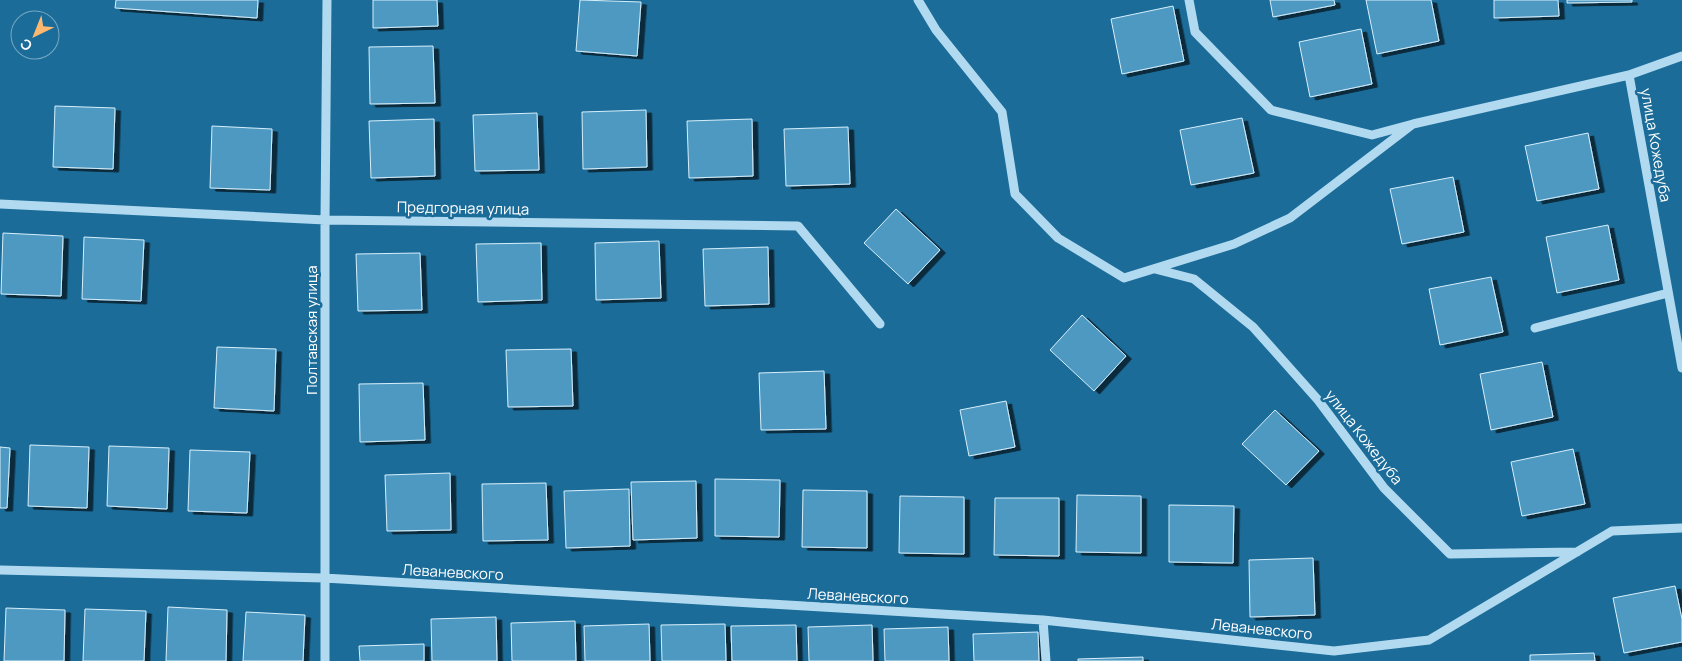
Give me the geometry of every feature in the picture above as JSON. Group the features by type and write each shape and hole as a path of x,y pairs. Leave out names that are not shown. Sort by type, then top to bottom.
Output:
{"street":[{"name":"Полтавская улица","path":"325,661 327,0"},
{"name":"улица Кожедуба","path":"918,0 936,30 1002,112 1015,194 1058,238 1124,278 1234,244 1290,218 1413,124"},
{"name":"улица Кожедуба","path":"1189,0 1195,32 1271,110 1372,135 1629,75 1682,56"},
{"name":"улица Кожедуба","path":"1629,75 1682,368"},
{"name":"Предгорная улица","path":"0,204 325,220 798,226 880,324"},
{"name":"улица Кожедуба","path":"1155,269 1194,279 1253,327 1318,400 1384,488 1450,554 1577,552"},
{"path":"1535,328 1668,293"},
{"name":"Леваневского","path":"0,570 324,578 1043,620 1334,651 1430,640 1612,531 1682,528"},
{"path":"1043,620 1046,661"}],"building":[{"path":"116,0 258,0 257,18 115,8"},
{"path":"373,0 437,0 438,26 373,28"},
{"path":"580,0 641,2 637,56 576,51"},
{"path":"1270,0 1334,0 1335,5 1273,17"},
{"path":"1366,0 1431,0 1439,41 1377,54"},
{"path":"1494,0 1558,0 1559,16 1494,18"},
{"path":"1567,0 1632,0 1632,2 1567,3"},
{"path":"1173,6 1184,61 1122,74 1111,19"},
{"path":"1361,29 1372,84 1310,97 1299,42"},
{"path":"433,46 435,103 370,104 369,47"},
{"path":"55,106 115,108 113,169 53,167"},
{"path":"646,110 647,167 583,169 582,112"},
{"path":"537,113 539,170 475,171 473,115"},
{"path":"1242,118 1254,173 1191,185 1180,130"},
{"path":"434,119 435,176 371,178 369,121"},
{"path":"752,119 753,176 689,178 687,121"},
{"path":"212,126 272,129 270,190 210,188"},
{"path":"848,127 850,184 786,186 784,129"},
{"path":"1588,133 1599,189 1537,201 1525,146"},
{"path":"1453,177 1464,232 1402,244 1390,189"},
{"path":"896,209 940,250 908,284 864,243"},
{"path":"1608,225 1619,280 1557,293 1546,237"},
{"path":"3,233 63,236 61,296 1,294"},
{"path":"84,237 144,240 141,301 82,299"},
{"path":"659,241 661,298 596,300 595,243"},
{"path":"541,243 542,300 478,302 476,244"},
{"path":"768,247 769,304 705,306 703,249"},
{"path":"420,253 422,310 358,311 356,254"},
{"path":"1491,277 1503,332 1440,345 1429,289"},
{"path":"1082,315 1126,356 1094,391 1050,350"},
{"path":"217,347 276,349 274,411 214,408"},
{"path":"571,349 573,406 508,407 506,350"},
{"path":"1542,362 1553,417 1491,430 1480,374"},
{"path":"824,371 826,429 761,430 759,373"},
{"path":"423,383 425,440 360,442 359,384"},
{"path":"1006,401 1015,447 969,456 960,410"},
{"path":"1275,410 1319,451 1286,485 1242,444"},
{"path":"30,445 89,447 87,508 28,506"},
{"path":"109,446 169,448 167,509 107,506"},
{"path":"0,447 10,448 7,508 0,508"},
{"path":"1573,449 1585,504 1522,516 1511,462"},
{"path":"190,450 250,452 247,513 188,511"},
{"path":"450,473 451,530 387,531 385,475"},
{"path":"715,479 780,480 779,537 715,536"},
{"path":"696,481 697,538 633,540 631,482"},
{"path":"546,483 548,540 483,541 482,484"},
{"path":"629,489 630,546 566,548 564,491"},
{"path":"803,490 867,491 867,548 802,547"},
{"path":"1077,495 1141,496 1141,553 1076,552"},
{"path":"900,496 964,497 964,554 899,553"},
{"path":"995,498 1059,498 1059,556 994,555"},
{"path":"1169,505 1234,506 1233,563 1169,562"},
{"path":"1313,558 1315,615 1250,617 1249,560"},
{"path":"1675,586 1682,619 1682,642 1624,653 1613,598"},
{"path":"168,607 227,610 226,661 166,661"},
{"path":"6,608 65,610 64,661 4,661"},
{"path":"85,609 146,611 144,661 83,661"},
{"path":"246,612 305,615 303,661 243,661"},
{"path":"496,617 497,661 432,661 431,619"},
{"path":"575,621 576,661 512,661 511,623"},
{"path":"649,624 650,661 585,661 584,626"},
{"path":"725,624 726,661 662,661 661,625"},
{"path":"796,625 797,661 732,661 731,626"},
{"path":"872,625 873,661 809,661 808,627"},
{"path":"948,627 949,661 885,661 884,629"},
{"path":"1038,632 1039,661 974,661 973,634"},
{"path":"424,644 424,661 360,661 359,646"},
{"path":"1594,653 1595,661 1530,661 1530,655"},
{"path":"1143,657 1143,661 1078,661 1078,659"}]}
